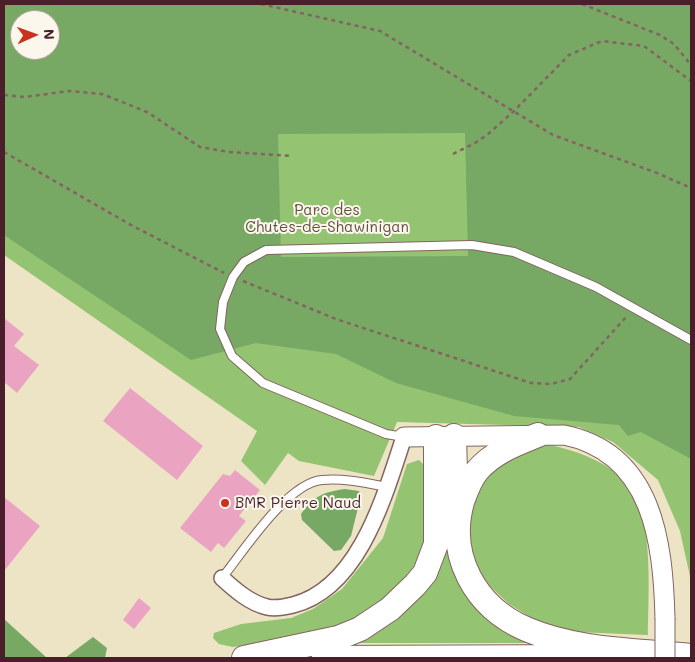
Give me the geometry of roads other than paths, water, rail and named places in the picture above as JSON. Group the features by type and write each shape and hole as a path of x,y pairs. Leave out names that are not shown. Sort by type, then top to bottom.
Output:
{"main road":[{"path":"457,521 466,491 478,470 496,454 538,435"},
{"path":"445,436 460,556 467,574 488,604 506,618 541,635 571,643 691,656"},
{"path":"244,658 338,638 360,629 390,609 415,585 425,573 436,544 445,436"},
{"path":"324,658 691,656"}],"street":[{"path":"222,578 250,600 268,607 286,607 306,602 321,593 340,576 356,554 371,526 404,437 564,435 581,439 608,454 629,473 646,500 658,534 662,561 665,658"}],"lane":[{"path":"404,437 386,434 263,383 232,356 220,329 223,302 233,277 244,262 266,250 472,245 522,255 562,271 691,340"},
{"path":"222,578 280,507 300,488 320,480 346,480 387,486"}],"place":[{"name":"BMR Pierre Naud","path":"225,503"}],"park label":[{"name":"Parc des Chutes-de-Shawinigan","path":"327,218"}]}
